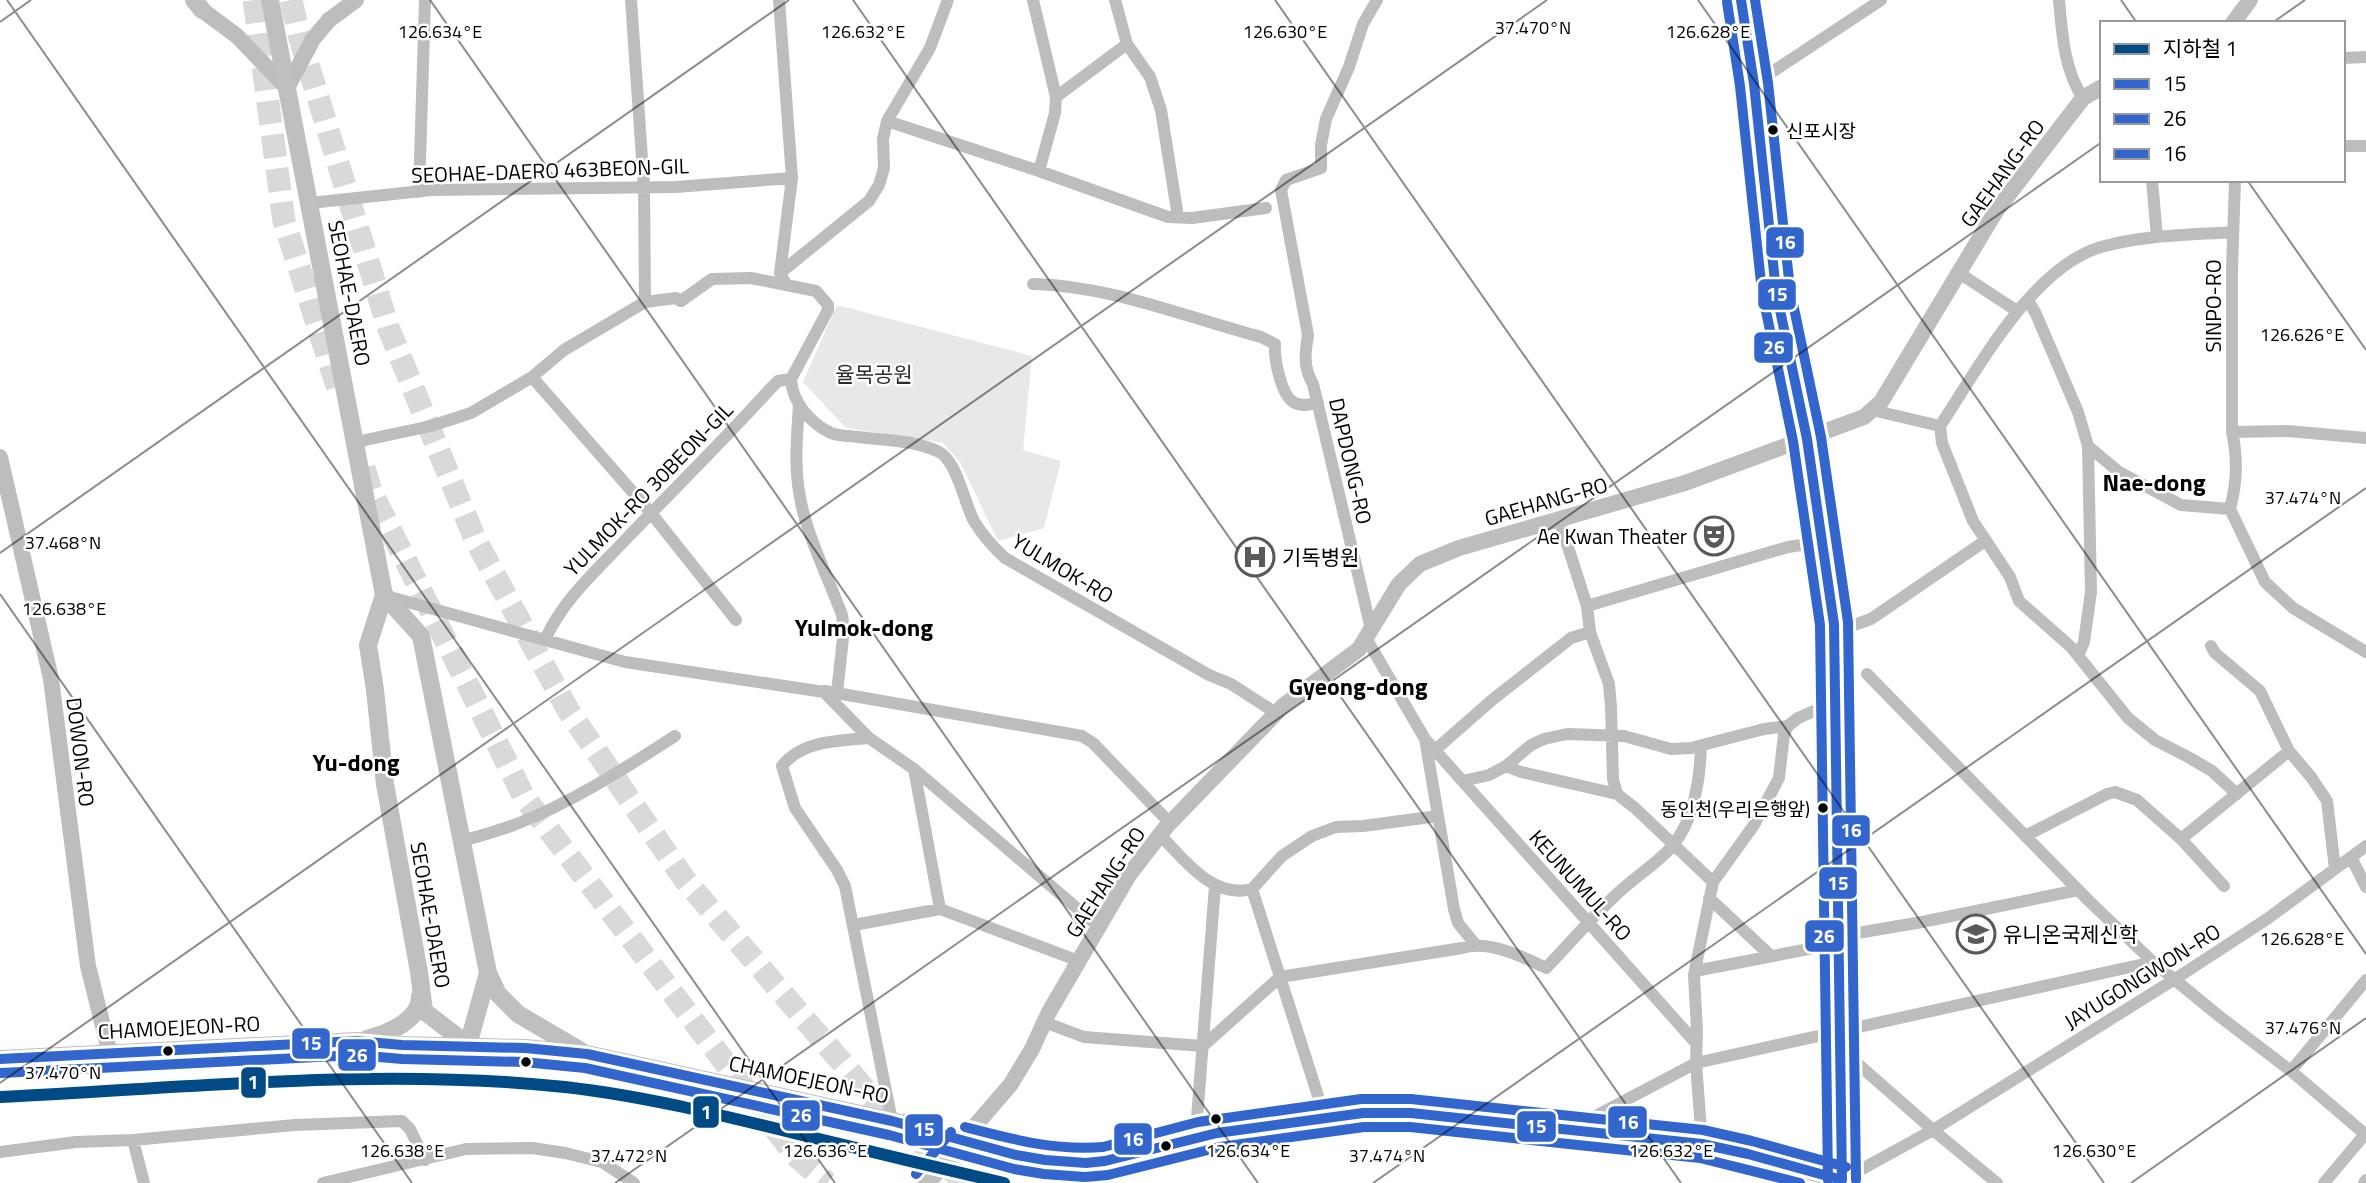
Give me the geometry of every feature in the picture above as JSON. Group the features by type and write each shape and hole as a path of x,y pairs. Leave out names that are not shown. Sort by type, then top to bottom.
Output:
{"main road":[{"name":"SEOHAE-DAERO","path":"270,0 384,595 368,645 385,784 424,1011 468,1045 488,973 421,635 384,595"},
{"path":"357,1041 382,1035 411,1016 421,1001 419,972"},
{"path":"488,973 498,994 518,1014 587,1054"},
{"name":"CHAMOEJEON-RO","path":"0,1059 357,1041 402,1045 468,1045 587,1054 892,1121 1016,1155 1045,1160 1086,1163 1105,1161 1200,1136 1363,1113 1411,1113 1702,1144 1845,1181"},
{"path":"927,1183 962,1140"}],"street":[{"path":"198,5 237,36 287,89 313,39 329,20 356,0"},
{"path":"419,192 425,0"},
{"path":"631,0 644,187 645,303"},
{"path":"779,0 792,178 783,279"},
{"path":"783,279 869,201 879,185 884,168 883,139 887,121 930,48 948,0"},
{"path":"1033,0 1056,97 1055,113 1038,170"},
{"path":"1115,0 1127,44 1150,77 1161,110 1178,218"},
{"name":"DAPDONG-RO","path":"1368,634 1318,403 1308,374 1305,358 1308,335 1281,190 1286,180 1321,168 1321,145 1326,119 1349,67 1363,24 1377,0"},
{"path":"1754,83 1881,0"},
{"path":"2059,0 2064,48 2076,88 2083,99"},
{"path":"2235,21 2236,0"},
{"path":"2236,21 2250,0"},
{"path":"1744,1 1776,291 1807,439 1834,632 1845,1181"},
{"path":"1056,97 1127,44"},
{"path":"2345,58 2366,57"},
{"name":"GAEHANG-RO","path":"962,1140 1011,1084 1129,876 1165,829 1283,706 1359,649 1399,584 1420,564 1459,548 1685,483 1864,417 1881,402 1996,211 2083,99 2100,87"},
{"path":"887,121 1038,170 1168,217 1266,208"},
{"path":"2345,146 2366,146"},
{"name":"SEOHAE-DAERO 463BEON-GIL","path":"310,203 419,192 644,187 792,178"},
{"path":"2152,182 2157,237"},
{"name":"SINPO-RO","path":"2230,509 2236,488 2236,448 2232,432 2235,182"},
{"path":"2233,232 2157,237 2100,247 2077,258 2057,272 2017,311 1940,426 1942,443 1972,521 2010,578 2019,601 2071,648 2128,718 2155,740 2212,771 2237,794"},
{"path":"1959,272 2017,311"},
{"path":"356,442 455,420 471,413 533,377 565,350 645,303 676,298 681,300 712,279 783,279 817,291 828,305 828,310 791,379"},
{"path":"1032,284 1067,285 1138,300 1261,337 1275,344 1275,362 1287,398 1298,405 1318,403"},
{"path":"2028,300 2078,412 2088,446 2091,592 2084,642 2078,656"},
{"path":"533,377 651,513 736,620"},
{"name":"YULMOK-RO","path":"791,379 791,389 799,405 813,421 832,434 913,443 940,452 949,460 972,518 987,541 1005,558 1209,675 1231,684 1276,713"},
{"name":"YULMOK-RO 30BEON-GIL","path":"545,640 567,602 778,381 791,379"},
{"path":"799,405 796,459 799,494 804,516 842,615 844,629 836,693"},
{"path":"1872,410 1940,426"},
{"path":"2232,432 2288,431 2366,438"},
{"path":"2088,446 2119,472 2181,505 2230,509 2265,582 2293,608 2366,652"},
{"name":"DOWON-RO","path":"0,457 51,680 88,966 110,1054"},
{"path":"1559,519 1587,606 1590,632 1609,684 1613,779 1617,794"},
{"path":"1834,632 1880,613 1985,541"},
{"path":"1587,606 1788,547 1822,542"},
{"path":"384,595 625,662 818,690 1082,736 1093,743 1203,878 1215,886 1232,891 1252,889 1282,856 1312,836 1336,827 1438,816"},
{"path":"1435,750 1492,699 1571,638 1590,632"},
{"name":"KEUNUMUL-RO","path":"1368,634 1425,739 1695,1042"},
{"path":"2211,646 2215,653 2260,691 2290,751 2327,801 2335,869"},
{"path":"1867,674 2078,890 2153,962 2291,1071 2366,1135 2324,1183"},
{"path":"818,690 835,702 869,738 914,769 1099,927"},
{"path":"1702,1144 1695,1042 1695,971 1713,882 1754,825 1779,778 1784,734 1788,726 1814,711 1836,710"},
{"path":"1463,781 1489,775 1506,766 1531,745 1567,734 1611,734 1671,749 1701,746 1764,729 1788,726"},
{"path":"462,841 514,825 554,807 675,736"},
{"path":"869,738 809,746 791,754 782,766 795,808 837,870 845,887 892,1121"},
{"name":"KEUNUMUL-RO","path":"1425,739 1458,923 1475,944"},
{"path":"1044,1023 1084,1037 1203,1046 1280,977 1475,944 1525,958 1546,968 1618,893 1674,845 1691,810 1699,778 1701,746"},
{"path":"2181,839 2290,751"},
{"path":"1506,766 1521,772 1617,794 1713,882"},
{"path":"914,769 940,909"},
{"path":"2025,836 2115,792 2137,800 2181,839 2224,886"},
{"name":"JAYUGONGWON-RO","path":"1845,1181 1933,1130 2175,979 2267,919 2366,846"},
{"path":"2351,857 2366,887"},
{"path":"1200,1136 1197,1118 1215,886"},
{"path":"1252,889 1325,1118"},
{"path":"1695,971 2078,890"},
{"path":"1709,898 1771,956"},
{"path":"854,925 940,909 1079,961"},
{"path":"1567,1131 1696,1063 2153,962"},
{"path":"2291,1071 2366,980"},
{"path":"1842,1050 1997,1183"},
{"path":"0,1152 76,1142 133,1140 295,1125 402,1121 410,1129 425,1160"},
{"path":"133,1140 144,1183"},
{"path":"323,1183 466,1149 532,1148 602,1162 634,1183"}],"green space":[{"name":"율목공원","path":"837,305 1032,356 1023,450 1061,461 1044,528 998,541 960,462 943,443 846,428 803,382"}],"tunnel":[{"path":"254,0 284,221 340,395"},
{"path":"291,0 299,35 388,327 475,539 568,710 685,880 881,1108 966,1183"},
{"path":"364,468 371,491 524,797 795,1155 827,1183"}],"metro line":[{"name":"1","path":"0,1097 282,1081 495,1081 624,1095 1004,1183"}],"transit line":[{"name":"15","path":"1741,0 1754,84 1776,291 1807,439 1834,624 1842,1180"},
{"name":"16","path":"1755,0 1768,83 1790,289 1821,437 1848,622 1856,1180"},
{"name":"26","path":"1727,2 1740,86 1762,292 1793,441 1820,625 1828,1180"},
{"name":"15","path":"0,1059 357,1041 402,1045 525,1048 587,1054 892,1121 1016,1155 1045,1160 1086,1163 1105,1161 1217,1133 1363,1113 1411,1113 1702,1144 1842,1180"},
{"name":"26","path":"1,1073 357,1055 402,1059 524,1062 585,1068 889,1135 1014,1169 1044,1174 1085,1177 1108,1175 1220,1147 1364,1127 1410,1127 1700,1158 1800,1183"},
{"name":"16","path":"965,1127 1050,1146 1103,1147 1198,1122 1361,1099 1411,1099 1703,1130 1846,1167"},
{"name":"16","path":"916,1174 951,1132"}],"place":[{"name":"신포시장","path":"1773,130"},
{"name":"Ae Kwan Theater","path":"1714,536"},
{"name":"기독병원","path":"1255,557"},
{"name":"동인천(우리은행앞)","path":"1823,808"},
{"name":"유니온국제신학","path":"1976,934"}],"district":[{"name":"Nae-dong","path":"2154,482"},
{"name":"Yulmok-dong","path":"864,627"},
{"name":"Gyeong-dong","path":"1358,686"},
{"name":"Yu-dong","path":"356,762"}]}
